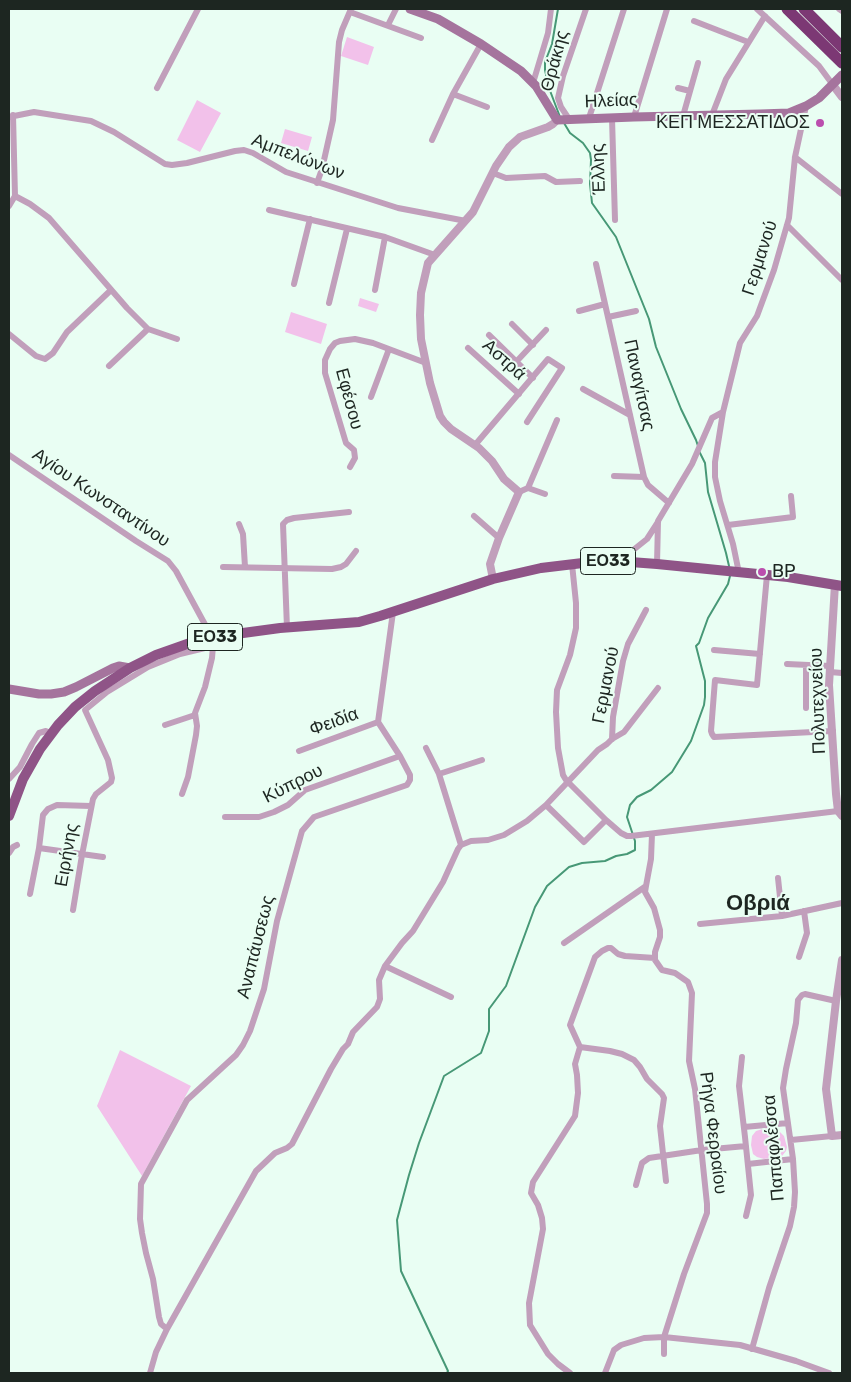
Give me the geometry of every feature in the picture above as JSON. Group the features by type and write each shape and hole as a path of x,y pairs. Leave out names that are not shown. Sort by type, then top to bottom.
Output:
{"highway":[{"path":"787,9 840,60"},
{"path":"804,9 842,47"}],"main road":[{"path":"410,9 438,19 481,44 521,72 534,84 563,119"},
{"name":"Ηλείας","path":"563,119 781,114 798,110 819,98 842,75"},
{"name":"ΕΟ33","path":"9,816 23,779 40,749 68,714 84,700 130,668 174,648 287,628 359,622 493,579 541,568 601,561 658,564 805,579 839,585"},
{"path":"9,689 39,694 64,692 113,668 119,666 130,668"}],"street":[{"path":"157,88 198,9"},
{"path":"388,25 396,9"},
{"path":"534,84 548,33 551,9"},
{"name":"Θράκης","path":"563,119 558,98 563,76 586,9"},
{"path":"589,118 624,9"},
{"path":"634,117 667,9"},
{"path":"757,9 818,66 842,97"},
{"path":"317,183 333,120 338,52 342,30 350,10 421,38"},
{"path":"712,115 726,78 765,16"},
{"path":"694,21 748,42"},
{"path":"432,140 453,94 481,44"},
{"path":"682,116 698,63"},
{"path":"678,88 690,91"},
{"path":"453,94 487,106"},
{"name":"Γερμανού","path":"733,572 728,525 715,477 723,412 740,343 759,312 787,225 795,157 806,106"},
{"name":"Αμπελώνων","path":"11,116 34,112 91,121 114,132 165,164 172,166 244,150 253,153 286,172 317,183 398,208 466,221"},
{"path":"9,206 15,196 11,116"},
{"name":"Έλλης","path":"612,118 615,220"},
{"path":"520,492 504,479 492,461 475,444 451,429 442,420 434,399 426,363 422,339 420,302 428,263 466,221 478,203 504,154 517,139 525,134 548,127 563,119"},
{"path":"795,157 842,194"},
{"path":"493,173 506,178 545,176 556,182 580,181"},
{"path":"15,196 22,198 49,218 111,290 148,329 177,339"},
{"path":"269,210 385,237 435,255"},
{"path":"294,284 310,219"},
{"path":"787,225 842,280"},
{"path":"329,303 347,229"},
{"path":"375,290 385,237"},
{"name":"Παναγίτσας","path":"596,264 644,477 648,484 669,503"},
{"path":"9,334 36,356 45,359 53,352 67,332 111,290"},
{"path":"579,310 605,304"},
{"path":"608,316 636,311"},
{"path":"512,324 533,345"},
{"path":"109,366 148,329"},
{"path":"516,362 546,330"},
{"path":"489,335 533,378"},
{"name":"Εφέσου","path":"350,467 355,458 354,450 346,443 326,377 324,365 330,349 335,343 344,339 360,340 426,363"},
{"name":"Αστρά","path":"468,348 519,394"},
{"path":"371,397 389,349"},
{"path":"475,444 548,359 562,368 527,422"},
{"path":"583,389 630,415"},
{"name":"Γερμανού","path":"622,555 632,551 647,539 688,472 712,418 723,412"},
{"path":"493,579 490,564 499,538 520,492 528,488 557,420"},
{"name":"Αγίου Κωνσταντίνου","path":"9,454 168,561 173,566 208,630 212,642 212,658 208,678 195,715 198,726 188,777 182,794"},
{"path":"614,476 644,477"},
{"path":"528,488 545,494"},
{"path":"728,525 793,517 790,496"},
{"path":"287,628 283,527 286,522 294,518 349,512"},
{"path":"474,516 499,538"},
{"path":"658,521 658,564"},
{"path":"239,524 243,534 245,567"},
{"path":"223,567 332,569 346,564 356,551"},
{"path":"572,564 576,603 576,628 570,655 557,690 558,748 563,774 568,782 606,820 626,836 639,836 840,813"},
{"path":"767,575 758,685 714,680 711,731 714,737 833,731"},
{"name":"Πολυτεχνείου","path":"839,585 830,669 830,703 836,794 840,813"},
{"name":"Γερμανού","path":"612,738 613,717 623,660 628,644 646,610"},
{"path":"378,722 393,612"},
{"path":"30,894 43,815 56,804 91,806 96,794 111,782 112,778 108,760 85,710 107,692 148,667 212,642"},
{"path":"714,650 760,654"},
{"path":"787,664 806,665 842,673"},
{"path":"806,665 806,708"},
{"path":"150,1373 156,1352 167,1329 256,1171 276,1153 292,1144 331,1068 348,1044 353,1032 377,1007 380,999 379,980 385,966 402,942 413,931 442,882 458,849 461,845 471,841 488,840 504,834 521,825 546,805 598,750 626,729 658,688"},
{"path":"165,725 195,715"},
{"name":"Φειδία","path":"299,751 378,722"},
{"name":"Αναπάυσεως","path":"167,1329 161,1324 159,1317 153,1279 142,1233 140,1219 141,1184 187,1100 236,1055 250,1031 264,989 277,921 302,831 314,817 407,785 410,780 410,775 400,756 378,722"},
{"path":"9,779 20,767 39,733 46,731 51,734"},
{"path":"426,748 439,774 461,845"},
{"name":"Κύπρου","path":"225,816 258,817 274,812 288,804 305,790 400,756"},
{"path":"439,774 482,760"},
{"path":"546,805 584,842 606,820"},
{"name":"Ειρήνης","path":"73,910 91,806"},
{"path":"570,1373 548,1354 530,1325 529,1303 543,1229 538,1205 531,1193 537,1174 575,1116 578,1093 574,1064 580,1047 570,1025 595,956 611,948 618,954 626,956 655,958 654,952 660,937 660,930 654,908 645,892 651,859 652,834"},
{"path":"9,853 17,845"},
{"path":"39,848 103,857"},
{"path":"778,878 782,916"},
{"path":"564,943 646,886"},
{"path":"700,924 782,916 842,902"},
{"path":"799,957 808,933 804,911"},
{"name":"Ρήγα Φερραίου","path":"655,958 662,970 683,978 688,982 691,989 689,1061 695,1089 707,1204 707,1214 684,1274 664,1337 664,1354"},
{"path":"832,1136 826,1087 842,960"},
{"path":"385,966 451,997"},
{"name":"Παπαφλέσσα","path":"752,1349 791,1220 795,1192 791,1140 783,1088 796,1023 798,1000 804,994 836,1001"},
{"path":"580,1047 610,1051 634,1060 647,1079 662,1094 664,1098 660,1126 666,1181"},
{"path":"742,1057 738,1083 751,1194 746,1216"},
{"path":"744,1127 788,1123"},
{"path":"791,1140 842,1135"},
{"path":"636,1185 643,1162 649,1158 746,1146"},
{"path":"748,1164 793,1159"},
{"path":"605,1373 614,1350 621,1345 644,1338 664,1337 720,1342 796,1361 829,1373"}],"shaded area":[{"path":"347,37 374,47 368,65 341,56"},
{"path":"197,100 221,113 200,152 177,140"},
{"path":"285,129 312,137 308,151 281,143"},
{"path":"360,298 379,304 376,312 358,306"},
{"path":"291,312 327,324 321,344 285,332"},
{"path":"120,1050 191,1086 142,1176 97,1106"},
{"path":"766,1128 779,1131 784,1136 787,1147 782,1156 764,1159 753,1154 752,1136 756,1131"}],"waterway":[{"path":"558,9 552,44 545,62 545,70 549,88 560,117"},
{"path":"564,123 570,133 583,143 590,153 592,203 616,237 649,319 656,347 698,446"},
{"path":"699,451 705,463 708,492 729,566"},
{"path":"447,1373 448,1371 401,1271 397,1220 419,1143 444,1076 481,1053 489,1031 489,1009 506,986 535,907 547,886 569,867 582,863 605,861 635,850 635,841 627,817 630,805 637,797 651,790 672,772 691,741 705,697 705,681 696,646 699,643 708,618 728,584 730,576"}],"place":[{"name":"ΚΕΠ ΜΕΣΣΑΤΙΔΟΣ","path":"820,123"},
{"name":"BP","path":"762,572"}],"district":[{"name":"Οβριά","path":"758,904"}]}
